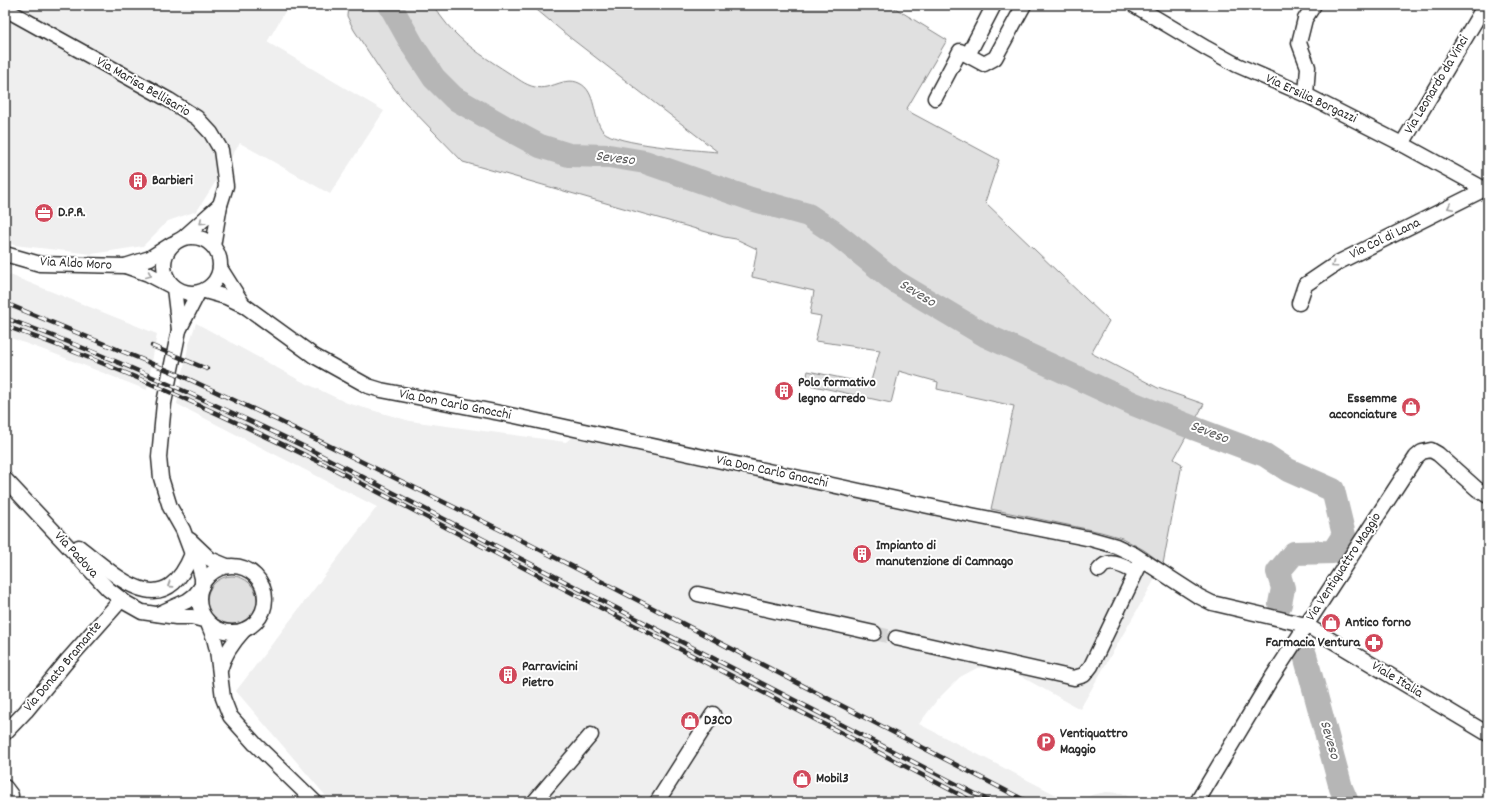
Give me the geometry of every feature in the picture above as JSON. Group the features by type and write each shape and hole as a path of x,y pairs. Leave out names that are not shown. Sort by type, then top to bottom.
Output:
{"street":[{"path":"968,55 994,5"},
{"path":"935,98 960,52 984,64 995,58 1024,5"},
{"name":"Via Ersilia Borgazzi","path":"1134,5 1237,65 1306,95 1487,188"},
{"path":"1306,95 1308,67 1299,43 1306,19 1314,5"},
{"name":"Via Leonardo da Vinci","path":"1402,144 1485,5"},
{"name":"Via Marisa Bellisario","path":"5,9 169,100 197,118 211,133 221,150 226,186 220,205 213,246"},
{"name":"Via Col di Lana","path":"1299,303 1306,285 1339,262 1487,188"},
{"path":"220,205 168,250 164,259 163,269 166,278 173,287 181,292 190,294 202,292 226,297 244,306"},
{"path":"178,241 191,237 207,241 218,253 220,260 218,277 212,285 202,292 179,330"},
{"name":"Via Aldo Moro","path":"125,266 150,258 178,241"},
{"name":"Via Aldo Moro","path":"5,254 40,264 125,266 148,274 173,287"},
{"path":"220,268 244,306"},
{"path":"173,287 179,330 164,403 158,456 161,478 170,507 191,541 205,555 218,563 228,566"},
{"name":"Via Don Carlo Gnocchi","path":"244,306 314,356 368,386 381,390 515,416 950,511 1091,539 1116,546 1142,560 1198,596 1212,603 1306,625"},
{"name":"Via Ventiquattro Maggio","path":"1197,802 1271,679 1416,457 1422,452 1431,450 1438,454 1477,489 1488,496"},
{"name":"Via Padova","path":"5,479 108,589 121,600 142,612 176,617 192,617 207,621"},
{"path":"52,530 75,544 116,575 142,590 159,591 173,584 183,574 192,554"},
{"path":"183,530 201,572 202,586 199,595 199,604 214,638 223,698 230,716 255,744 315,802"},
{"path":"896,638 1074,678 1084,675 1091,666 1142,560"},
{"path":"1099,570 1106,564 1113,564 1136,572"},
{"path":"157,614 187,602 195,595 208,576 217,569 228,566 238,566 257,576 262,585 265,596 264,606 260,616 253,624 244,630 234,640 225,656 220,675"},
{"path":"698,594 874,633"},
{"name":"Via Donato Bramante","path":"5,733 26,711 67,661 121,600"},
{"path":"207,621 224,631 234,632 244,630"},
{"name":"Viale Italia","path":"1306,625 1488,734"},
{"path":"657,802 713,714"},
{"path":"534,802 591,735"}],"shaded area":[{"path":"5,5 289,5 267,42 384,111 330,194 240,143 197,211 168,221 143,246 92,254 14,245 5,241"},
{"path":"348,5 432,5 450,28 466,43 524,83 541,88 562,82 573,81 585,87 592,98 600,126 603,131 611,136 623,140 657,146 718,152 568,36 531,5 890,5 947,40 906,110 999,160 985,202 1109,321 1091,353 1158,388 1204,404 1174,459 1182,464 1163,564 1144,550 1122,538 1101,532 991,509 1014,406 937,389 938,382 899,371 891,403 805,384 808,371 870,384 880,350 815,341 821,316 810,314 814,291 752,277 757,249 736,239 724,237 463,162 405,102 381,71 354,30 347,16"},
{"path":"5,273 157,334 147,390 5,336"},
{"path":"196,323 299,380 347,403 410,421 566,442 573,436 1089,548 1114,555 1134,565 1155,579 1080,709 1011,671 992,667 977,668 960,677 937,700 919,724 1070,802 331,802 236,691 377,507 177,404 188,347"},
{"path":"232,576 246,580 253,587 257,601 253,615 246,622 232,626 218,622 211,615 207,601 211,587 218,580"},
{"path":"1106,792 1122,793 1138,802 1080,802 1092,795"}],"waterway":[{"name":"Seveso","path":"390,5 413,46 434,78 454,98 540,146 569,155 609,156 645,162 751,199 808,215 835,233 896,282 985,335 1134,404 1265,455 1288,470 1333,490 1344,535 1333,552 1294,553 1278,572 1283,588 1280,604"},
{"name":"Seveso","path":"1305,655 1341,788 1347,802"}],"tunnel":[{"path":"874,633 896,638"}],"railway":[{"path":"5,303 182,376 279,421 527,543 1028,802"},
{"path":"5,318 82,347 157,379 305,447 991,802"},
{"path":"5,326 128,374 328,466 974,802"},
{"path":"152,346 207,369"}],"place":[{"name":"Barbieri","path":"138,181"},
{"name":"D.P.R.","path":"44,213"},
{"name":"Polo formativo legno arredo","path":"784,391"},
{"name":"Essemme acconciature","path":"1411,407"},
{"name":"Impianto di manutenzione di Camnago","path":"862,554"},
{"name":"Antico forno","path":"1331,623"},
{"name":"Farmacia Ventura","path":"1374,643"},
{"name":"Parravicini Pietro","path":"508,675"},
{"name":"D3CO","path":"690,721"},
{"name":"Ventiquattro Maggio","path":"1046,742"},
{"name":"Mobil3","path":"802,779"}]}
